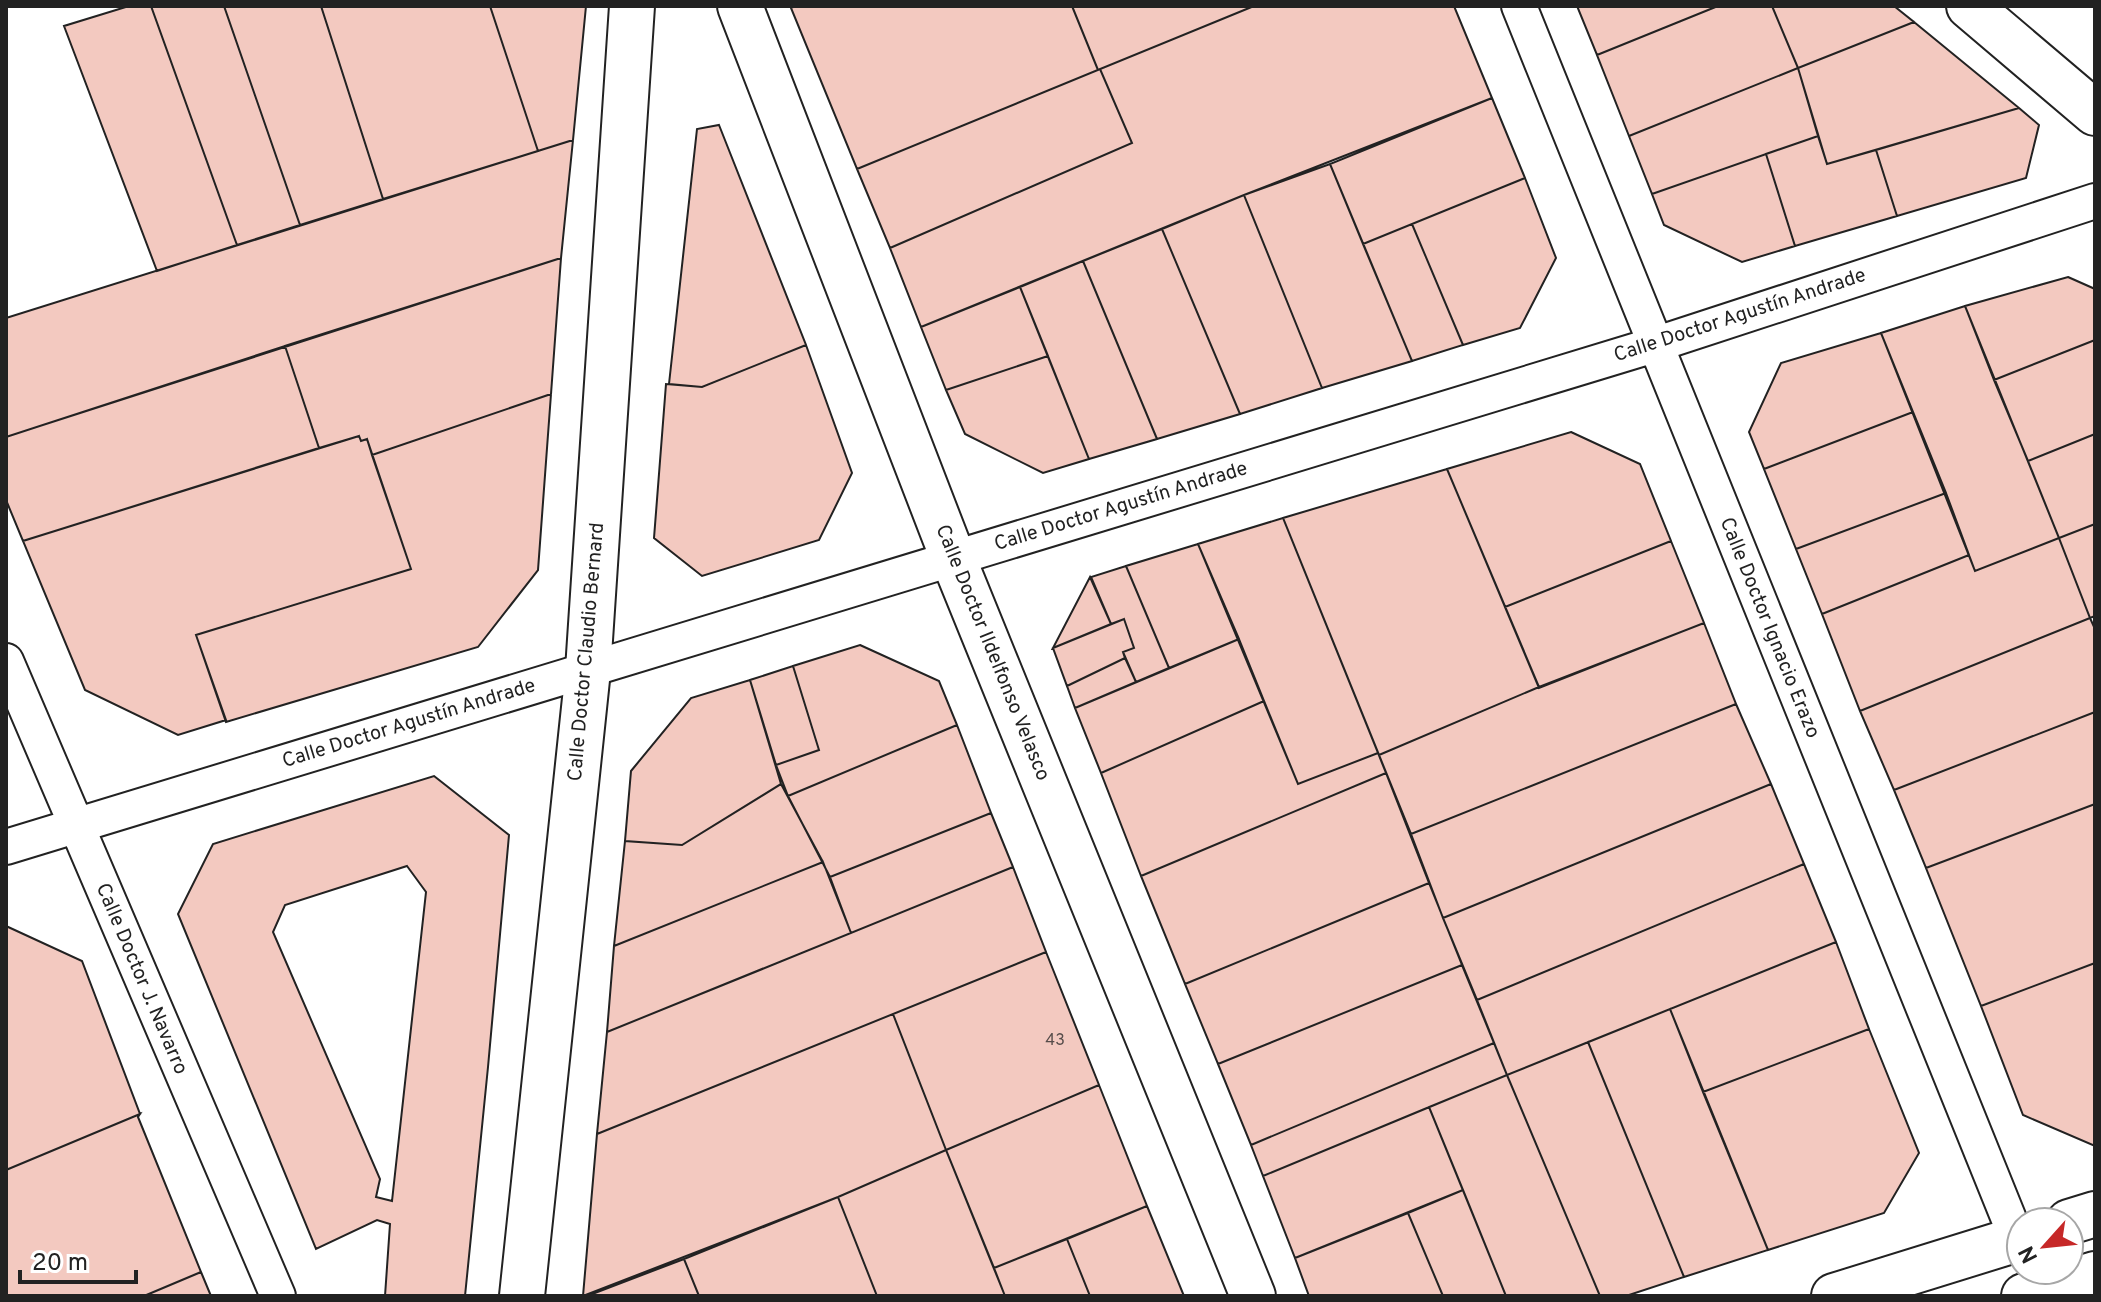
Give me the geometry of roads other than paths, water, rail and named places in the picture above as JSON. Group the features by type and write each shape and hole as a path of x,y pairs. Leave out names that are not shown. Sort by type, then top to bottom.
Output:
{"street":[{"name":"Calle Doctor Claudio Bernard","path":"522,1296 588,670 632,6"},
{"name":"Calle Doctor Ildelfonso Velasco","path":"740,6 953,558 1253,1296"},
{"name":"Calle Doctor Ignacio Erazo","path":"1519,6 2005,1215"},
{"path":"1969,6 2095,113"},
{"name":"Calle Doctor Agustín Andrade","path":"6,847 1654,345 2095,201"},
{"name":"Calle Doctor J. Navarro","path":"6,661 278,1296"},
{"path":"1834,1296 2005,1272"}]}
